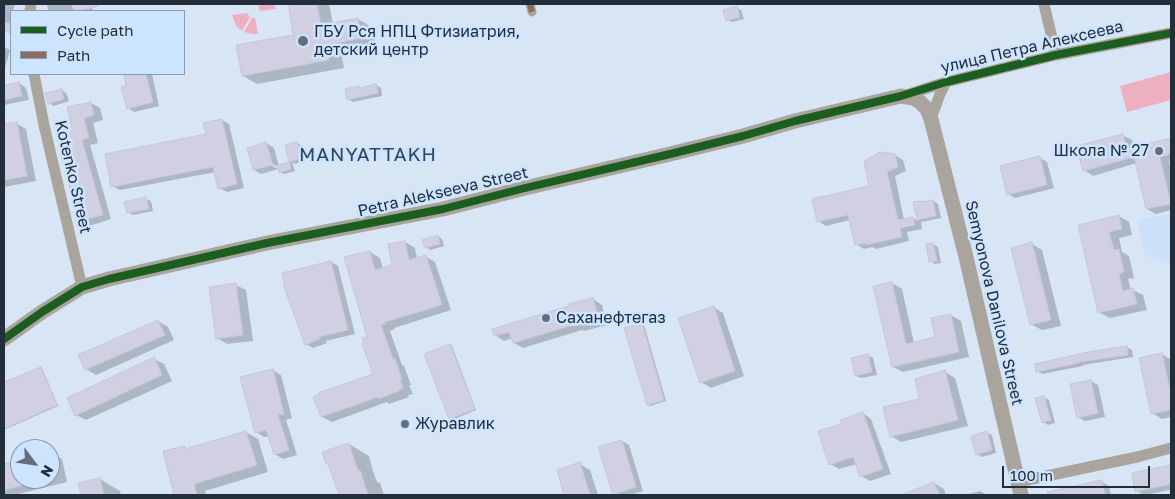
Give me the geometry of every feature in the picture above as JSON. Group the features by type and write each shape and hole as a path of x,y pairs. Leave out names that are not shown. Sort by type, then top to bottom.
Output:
{"street":[{"path":"1044,4 1056,55"},
{"name":"улица Петра Алексеева","path":"901,96 946,82 1056,55 1171,33"},
{"name":"Kotenko Street","path":"34,75 82,287"},
{"path":"931,118 946,82"},
{"path":"901,96 913,98 920,102 931,118"},
{"name":"Petra Alekseeva Street","path":"4,339 82,287 118,277 267,243 443,209 901,96"},
{"name":"Semyonova Danilova Street","path":"931,118 966,257 1019,488"},
{"path":"1019,488 1171,448"}],"shaded area":[{"path":"260,4 274,4 276,9 260,11 258,7"},
{"path":"247,13 250,17 242,31 236,26 232,15"},
{"path":"252,18 255,18 258,34 244,32"},
{"path":"1171,72 1171,100 1127,112 1120,86"},
{"path":"1171,213 1171,264 1167,264 1145,255 1137,220"}],"building":[{"path":"71,4 98,4 98,6 84,10 74,10"},
{"name":"ГБУ Рся НПЦ Фтизиатрия, детский центр","path":"288,4 317,4 321,25 358,18 362,38 327,45 329,60 242,76 236,45 293,35"},
{"path":"737,6 740,17 726,21 723,10"},
{"path":"4,22 10,24 10,33 4,31"},
{"path":"124,75 146,75 153,102 127,109 121,87 126,86"},
{"path":"19,82 22,96 4,100 4,85"},
{"path":"376,84 378,93 347,100 345,89"},
{"path":"62,89 64,99 48,104 45,93"},
{"path":"91,102 94,115 84,118 89,138 82,140 103,215 79,221 60,154 64,153 59,130 72,127 67,107"},
{"path":"222,119 237,184 218,189 213,167 111,187 105,154 206,134 203,123"},
{"path":"17,122 27,176 4,180 4,124"},
{"path":"1123,134 1127,149 1171,138 1171,154 1160,157 1171,204 1146,209 1134,157 1083,171 1076,146"},
{"path":"266,142 273,165 253,170 247,148"},
{"path":"297,142 302,158 289,162 285,145"},
{"path":"880,152 895,154 898,167 887,172 898,220 913,217 915,225 900,228 902,237 866,245 866,243 855,245 848,215 817,222 812,199 869,186 864,161"},
{"path":"1040,156 1047,185 1007,195 1000,166"},
{"path":"289,162 291,169 279,173 277,165"},
{"path":"146,197 149,209 127,213 124,202"},
{"path":"933,200 936,216 917,220 913,202"},
{"path":"1119,215 1122,229 1109,232 1114,250 1119,249 1124,272 1119,274 1123,291 1133,288 1137,304 1098,313 1078,225"},
{"path":"438,235 440,244 425,248 422,240"},
{"path":"405,241 409,260 426,255 442,305 385,322 385,324 381,325 399,370 403,388 378,399 378,397 321,417 313,397 318,395 318,393 373,374 362,344 364,343 362,338 367,337 344,257 370,251 375,270 392,265 388,244"},
{"path":"1032,242 1051,320 1030,325 1011,248"},
{"path":"933,243 937,261 929,262 926,244"},
{"path":"331,261 348,330 319,337 320,339 305,345 285,290 282,273"},
{"path":"892,282 906,344 935,337 931,318 951,314 959,352 892,367 873,286"},
{"path":"236,283 243,335 216,339 209,287"},
{"path":"593,298 599,320 573,325 513,343 509,332 494,336 492,329 569,306 568,304"},
{"path":"714,306 735,371 700,383 678,318"},
{"path":"158,320 165,335 85,370 78,355"},
{"path":"642,323 664,400 647,405 624,328"},
{"path":"450,344 475,409 449,419 424,354"},
{"path":"1127,346 1128,355 1079,362 1036,372 1035,364 1088,352"},
{"path":"1162,353 1171,394 1171,410 1151,414 1139,358"},
{"path":"868,354 872,372 855,376 851,358"},
{"path":"154,357 162,375 75,416 67,398"},
{"path":"41,367 57,405 4,429 4,382"},
{"path":"273,369 284,414 278,415 289,450 274,455 266,430 255,433 240,377"},
{"path":"945,370 958,420 890,437 883,407 919,399 915,379"},
{"path":"1091,380 1098,413 1077,418 1070,384"},
{"path":"1044,396 1051,420 1042,423 1035,398"},
{"path":"863,412 883,469 860,477 853,457 829,465 818,431 841,424 840,420"},
{"path":"246,431 257,465 194,484 197,495 174,495 163,451 185,446 185,449"},
{"path":"987,431 992,450 976,455 971,436"},
{"path":"622,440 636,487 613,495 598,447"},
{"path":"349,443 368,495 339,495 328,464 326,464 322,452"},
{"path":"10,462 10,489 4,490 4,464"},
{"path":"580,462 590,495 564,495 557,470"},
{"path":"1171,465 1171,484 1135,492 1132,473"},
{"path":"100,478 104,495 81,495 78,483"},
{"path":"1102,480 1105,495 1048,495 1047,492"},
{"path":"934,482 940,495 901,495"}],"marked path":[{"path":"530,4 532,12"}],"cycle path":[{"path":"4,339 82,287 109,279 267,243 443,209 743,136 1056,55 1171,33"}],"place":[{"name":"ГБУ Рся НПЦ Фтизиатрия, детский центр","path":"303,41"},
{"name":"Школа № 27","path":"1159,151"},
{"name":"Саханефтегаз","path":"546,318"},
{"name":"Журавлик","path":"405,424"}],"district":[{"name":"MANYATTAKH","path":"368,155"}]}
